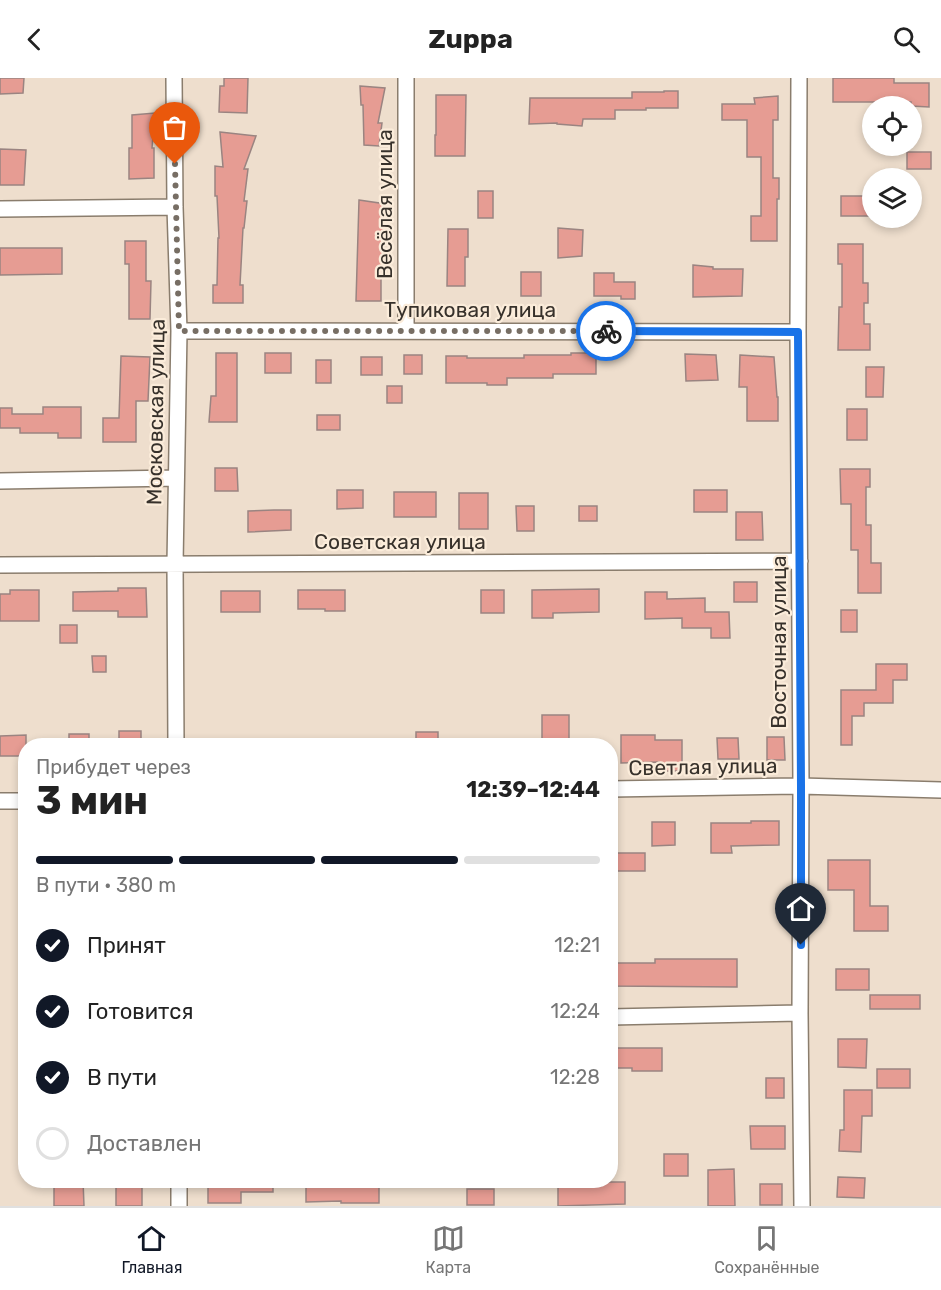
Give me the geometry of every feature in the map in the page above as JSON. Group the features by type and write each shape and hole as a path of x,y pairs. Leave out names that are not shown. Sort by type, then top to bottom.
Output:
{"street":[{"name":"Московская улица","path":"174,78 179,331 175,564 176,738"},
{"name":"Весёлая улица","path":"405,331 406,78"},
{"name":"Восточная улица","path":"799,78 802,1206"},
{"path":"0,210 175,207"},
{"name":"Тупиковая улица","path":"179,331 798,332"},
{"path":"0,481 176,478"},
{"name":"Советская улица","path":"0,565 800,561"},
{"name":"Светлая улица","path":"618,789 801,786 941,790"},
{"path":"0,801 18,801"},
{"path":"618,1017 800,1013"},
{"path":"179,1188 179,1206"}],"building":[{"path":"0,78 24,78 23,93 0,94"},
{"path":"224,78 248,78 247,113 219,112 220,86 224,86"},
{"path":"833,78 894,78 894,83 929,83 929,107 922,107 922,96 862,96 862,102 833,102"},
{"path":"360,86 385,88 378,123 382,123 379,146 364,145"},
{"path":"678,91 678,108 615,110 615,119 583,119 582,126 557,123 529,124 530,98 632,98 632,92"},
{"path":"436,95 466,95 465,156 435,156"},
{"path":"778,96 778,120 773,120 773,178 779,178 777,241 751,241 751,216 761,216 761,157 747,157 747,120 722,120 722,104 755,104 754,98"},
{"path":"155,113 152,148 154,148 154,178 129,179 132,115"},
{"path":"220,132 256,136 244,169 248,169 240,285 243,285 243,303 213,303 213,285 217,285 219,238 215,166 223,167"},
{"path":"0,149 26,150 24,185 0,185"},
{"path":"922,152 931,152 931,169 907,168 907,156 922,156"},
{"path":"478,191 493,191 493,218 478,218"},
{"path":"841,196 862,196 862,216 841,216"},
{"path":"359,200 386,204 381,301 356,301"},
{"path":"558,228 583,230 582,256 558,258"},
{"path":"448,229 468,229 465,286 447,286"},
{"path":"125,241 146,241 146,281 151,281 150,319 129,319 129,264 125,264"},
{"path":"838,244 863,244 863,283 868,283 868,303 864,303 864,324 870,324 870,350 838,350 839,307 842,307 842,264 838,264"},
{"path":"0,248 62,248 62,274 0,275"},
{"path":"693,265 713,267 713,269 743,269 742,296 693,297"},
{"path":"521,272 541,272 541,296 521,296"},
{"path":"594,273 614,273 614,282 635,282 635,299 621,299 621,296 594,296"},
{"path":"216,353 237,353 237,422 209,422 211,396 216,396"},
{"path":"265,353 291,353 291,373 265,373"},
{"path":"571,353 596,353 596,374 553,374 553,378 507,378 507,385 446,383 446,356 524,358 524,355 571,355"},
{"path":"685,354 716,355 718,380 686,381"},
{"path":"404,355 422,355 422,374 404,374"},
{"path":"740,355 774,357 778,421 747,421 747,387 739,387"},
{"path":"121,356 150,357 148,401 136,401 136,442 103,442 103,418 119,418"},
{"path":"361,357 382,357 382,375 361,375"},
{"path":"316,360 331,360 331,383 316,383"},
{"path":"866,367 884,367 883,397 866,397"},
{"path":"387,386 402,386 402,403 387,403"},
{"path":"43,407 81,407 81,438 58,438 58,433 20,433 20,428 0,428 0,408 12,408 12,414 43,414"},
{"path":"847,409 867,409 867,440 847,440"},
{"path":"317,415 340,415 340,430 317,430"},
{"path":"215,468 237,468 238,491 215,491"},
{"path":"840,469 870,469 870,487 866,487 866,525 871,525 871,563 881,563 881,593 858,593 858,550 851,550 851,504 841,504"},
{"path":"337,490 363,490 363,508 337,509"},
{"path":"694,490 727,490 727,512 694,512"},
{"path":"394,492 436,492 436,517 394,517"},
{"path":"459,493 488,493 488,529 459,529"},
{"path":"516,506 534,506 534,531 517,531"},
{"path":"579,506 597,506 597,521 579,521"},
{"path":"291,510 291,530 248,532 248,511"},
{"path":"736,512 762,512 763,540 736,540"},
{"path":"734,582 757,582 757,602 734,602"},
{"path":"118,588 146,588 147,617 118,617 118,611 73,611 73,592 118,591"},
{"path":"599,589 599,612 553,613 553,618 532,618 532,590"},
{"path":"10,590 39,590 39,621 0,621 0,594 10,594"},
{"path":"298,590 345,590 345,611 298,609"},
{"path":"481,590 504,590 504,613 481,613"},
{"path":"221,591 260,591 260,612 221,612"},
{"path":"645,592 667,592 667,599 705,598 705,612 729,612 730,638 711,638 711,628 682,628 682,618 645,619"},
{"path":"841,610 857,610 857,632 841,632"},
{"path":"60,625 77,625 77,643 60,643"},
{"path":"92,656 106,656 106,672 93,672"},
{"path":"876,664 907,664 907,680 893,680 893,703 864,703 864,716 852,716 852,745 841,745 841,690 876,690"},
{"path":"542,715 569,715 569,738 542,738"},
{"path":"119,731 141,731 141,738 119,738"},
{"path":"416,732 438,732 438,738 416,738"},
{"path":"69,734 89,734 89,738 69,738"},
{"path":"26,735 26,738 18,738 18,756 0,756 0,736"},
{"path":"621,735 655,735 655,740 682,740 682,771 659,771 659,762 621,763"},
{"path":"767,737 784,737 785,760 767,760"},
{"path":"717,738 738,738 739,759 718,759"},
{"path":"751,821 779,821 779,845 731,846 732,853 711,853 711,823 751,823"},
{"path":"652,822 675,822 675,845 652,846"},
{"path":"618,853 645,853 645,871 618,871"},
{"path":"828,860 870,860 870,906 888,906 888,931 854,931 854,890 828,890"},
{"path":"655,959 737,959 737,987 618,986 618,963 655,963"},
{"path":"836,969 869,969 869,990 836,990"},
{"path":"870,995 920,995 920,1009 870,1009"},
{"path":"838,1039 867,1039 866,1068 838,1067"},
{"path":"618,1048 662,1048 662,1071 632,1071 632,1068 618,1068"},
{"path":"877,1069 910,1069 910,1088 877,1088"},
{"path":"766,1078 784,1078 784,1098 766,1098"},
{"path":"844,1090 872,1090 872,1116 862,1116 861,1152 839,1151 840,1130 844,1130"},
{"path":"750,1126 785,1126 785,1149 751,1149"},
{"path":"664,1154 688,1154 688,1176 664,1176"},
{"path":"734,1169 735,1206 708,1206 708,1170"},
{"path":"838,1177 865,1178 864,1198 837,1197"},
{"path":"618,1182 625,1182 625,1204 558,1206 558,1188 618,1188"},
{"path":"760,1184 782,1184 782,1205 760,1205"},
{"path":"54,1188 83,1188 84,1206 54,1206"},
{"path":"116,1188 142,1188 142,1206 116,1206"},
{"path":"208,1188 273,1188 273,1192 241,1192 241,1203 208,1203"},
{"path":"306,1188 379,1188 379,1203 306,1202"},
{"path":"467,1189 494,1189 494,1205 467,1205"}],"way so far":[{"path":"175,164 179,331 606,331"}],"route":[{"path":"606,331 798,332 801,945"}]}
